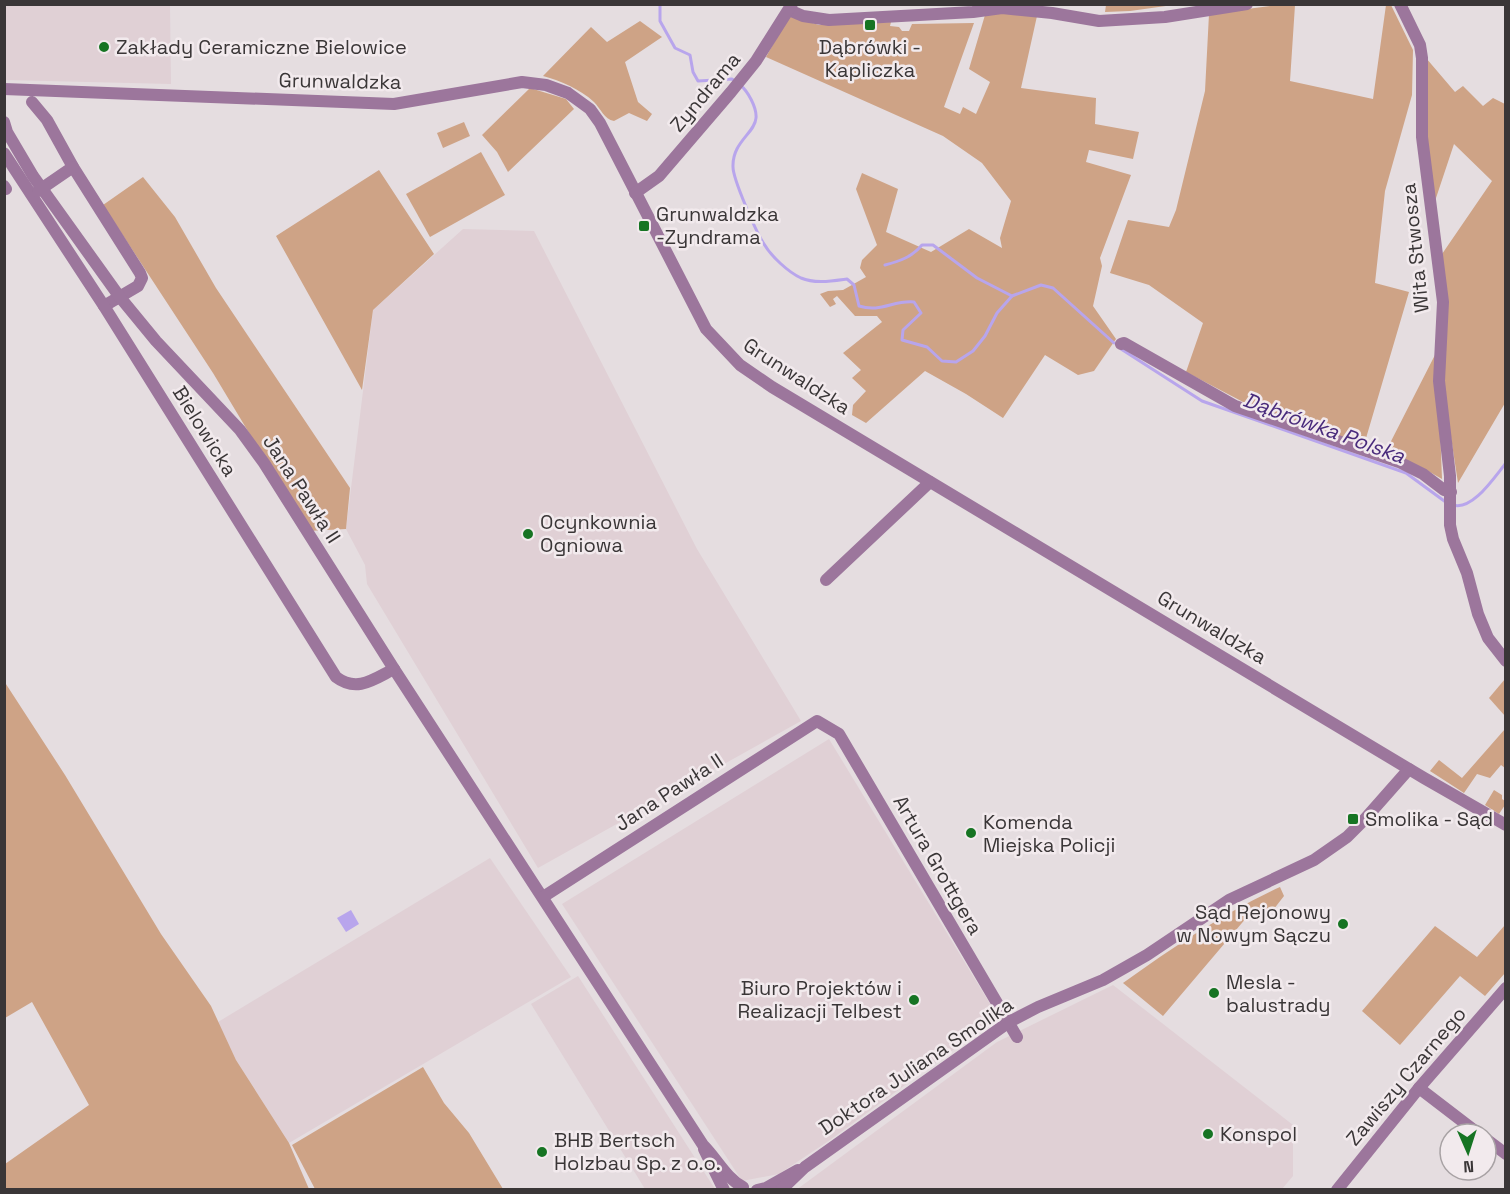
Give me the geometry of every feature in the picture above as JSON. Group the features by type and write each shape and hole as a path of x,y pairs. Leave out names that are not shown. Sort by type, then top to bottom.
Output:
{"street":[{"path":"791,7 803,16 829,21 973,12 1002,8 1032,10 1099,21 1165,17 1247,4"},
{"name":"Wita Stwosza","path":"1400,4 1420,45 1422,58 1422,137 1443,302 1439,391 1451,501 1450,525 1453,539 1467,573 1478,614 1488,638 1506,661"},
{"name":"Zyndrama","path":"635,193 659,176 737,85 756,61 791,7"},
{"name":"Grunwaldzka","path":"4,89 394,104 522,82 546,84 568,93 590,109 600,123 706,329 722,349 763,381 1506,825"},
{"path":"32,102 47,120 73,167 142,278 138,286 104,306"},
{"name":"Jana Pawła II","path":"4,122 37,192 156,341 225,413 250,444 703,1145 733,1181 747,1189"},
{"name":"Bielowicka","path":"4,153 37,192 104,306 336,677 350,685 361,685 394,669"},
{"path":"37,192 73,167"},
{"path":"1121,344 1124,343 1235,406 1399,462 1423,474 1444,490 1451,501"},
{"path":"826,580 930,482"},
{"name":"Jana Pawła II","path":"543,897 817,721"},
{"name":"Artura Grottgera","path":"817,721 838,734 1017,1037"},
{"name":"Doktora Juliana Smolika","path":"781,1190 805,1167 1010,1022 1038,1007 1103,980 1147,955 1229,900 1314,860 1359,826 1409,769"},
{"name":"Zawiszy Czarnego","path":"1338,1190 1419,1088 1506,988"},
{"path":"1419,1088 1463,1122"},
{"name":"Jana Pawła II","path":"703,1145 707,1159 724,1190"},
{"name":"Doktora Juliana Smolika","path":"747,1189 765,1188 782,1177 805,1167"}],"shaded area":[{"path":"5,4 170,5 171,84 5,80"},
{"path":"1106,4 1173,5 1105,12"},
{"path":"1277,5 1295,5 1290,81 1373,99 1386,5 1391,5 1413,50 1412,95 1385,191 1375,283 1409,292 1364,445 1264,413 1186,372 1203,323 1149,285 1110,273 1128,220 1169,227 1176,210 1205,91 1209,14"},
{"path":"1005,13 1037,16 1021,88 1096,98 1095,124 1139,132 1133,159 1089,150 1086,162 1131,175 1100,258 1102,266 1093,306 1116,339 1094,371 1078,375 1045,355 1003,418 925,371 866,423 852,415 853,405 866,391 852,378 861,370 843,353 882,322 877,316 855,316 837,296 833,299 836,304 830,307 820,294 843,290 866,277 860,268 862,260 877,245 856,189 862,173 898,189 886,232 931,252 969,229 1002,248 1000,238 1011,201 982,163 943,136 766,57 789,16 819,25 891,22 890,26 899,27 902,31 909,31 912,24 974,23 944,107 960,114 963,107 976,114 990,82 969,69 985,15"},
{"path":"640,21 662,37 625,62 638,102 652,114 647,121 629,113 614,121 611,120 583,93 543,76 591,27 607,42"},
{"path":"1426,58 1455,92 1463,86 1483,106 1493,98 1505,104 1505,403 1458,483 1443,385 1440,257 1492,181 1454,144 1434,204 1426,151"},
{"path":"530,88 566,99 574,109 508,172 497,152 482,135"},
{"path":"464,122 470,136 443,148 437,133"},
{"path":"481,152 505,195 430,237 406,194"},
{"path":"379,170 434,254 373,310 362,390 276,236"},
{"path":"143,177 175,217 216,288 350,488 346,529 308,531 213,373 103,205"},
{"path":"463,229 534,231 697,549 801,721 538,868 367,584 365,565 346,529 373,310"},
{"path":"1437,351 1442,479 1421,467 1385,453"},
{"path":"1505,679 1505,716 1489,698"},
{"path":"4,681 65,775 161,934 211,1006 236,1060 289,1143 309,1189 5,1189 5,1164 89,1105 32,1002 5,1018"},
{"path":"1505,729 1505,768 1501,765 1490,778 1477,774 1464,793 1430,771 1439,760 1462,778"},
{"path":"829,739 998,1017 830,1140 779,1174 742,1181 562,904"},
{"path":"1494,790 1502,795 1505,801 1499,814 1485,805"},
{"path":"490,858 571,977 289,1143 236,1060 218,1022"},
{"path":"1280,887 1284,896 1263,923 1247,917 1163,1016 1123,983 1199,931"},
{"path":"351,910 359,924 346,932 337,918"},
{"path":"1505,925 1505,973 1485,996 1460,976 1400,1045 1362,1011 1435,926 1477,957"},
{"path":"578,976 715,1189 645,1189 531,1004"},
{"path":"1113,985 1293,1125 1293,1176 1282,1189 796,1190 997,1042"},
{"path":"423,1067 444,1103 469,1133 503,1189 315,1189 292,1145"}],"waterway":[{"name":"Dąbrówka Polska","path":"660,4 660,21 675,48 690,55 693,72 698,81 732,79 735,81"},
{"name":"Dąbrówka Polska","path":"740,85 751,100 756,118 736,151 734,173 760,238 771,254 791,272 812,281 847,279 854,285 859,306 867,308 914,302 921,313 903,330 902,340 927,347 942,361 956,362 973,351 985,336 997,313 1012,296 1041,285 1053,288 1114,343"},
{"path":"885,265 905,258 922,245 933,245 977,278 1012,296"},
{"name":"Dąbrówka Polska","path":"1121,349 1202,401 1406,473 1447,503"},
{"name":"Dąbrówka Polska","path":"1453,505 1468,503 1476,498 1506,463"}],"place":[{"name":"Dąbrówki - Kapliczka","path":"870,25"},
{"name":"Zakłady Ceramiczne Bielowice","path":"104,47"},
{"name":"Grunwaldzka -Zyndrama","path":"644,226"},
{"name":"Ocynkownia Ogniowa","path":"528,534"},
{"name":"Smolika - Sąd","path":"1353,819"},
{"name":"Komenda Miejska Policji","path":"971,833"},
{"name":"Sąd Rejonowy w Nowym Sączu","path":"1343,924"},
{"name":"Mesla - balustrady","path":"1214,993"},
{"name":"Biuro Projektów i Realizacji Telbest","path":"914,1000"},
{"name":"Konspol","path":"1208,1134"},
{"name":"BHB Bertsch Holzbau Sp. z o.o.","path":"542,1152"}]}
